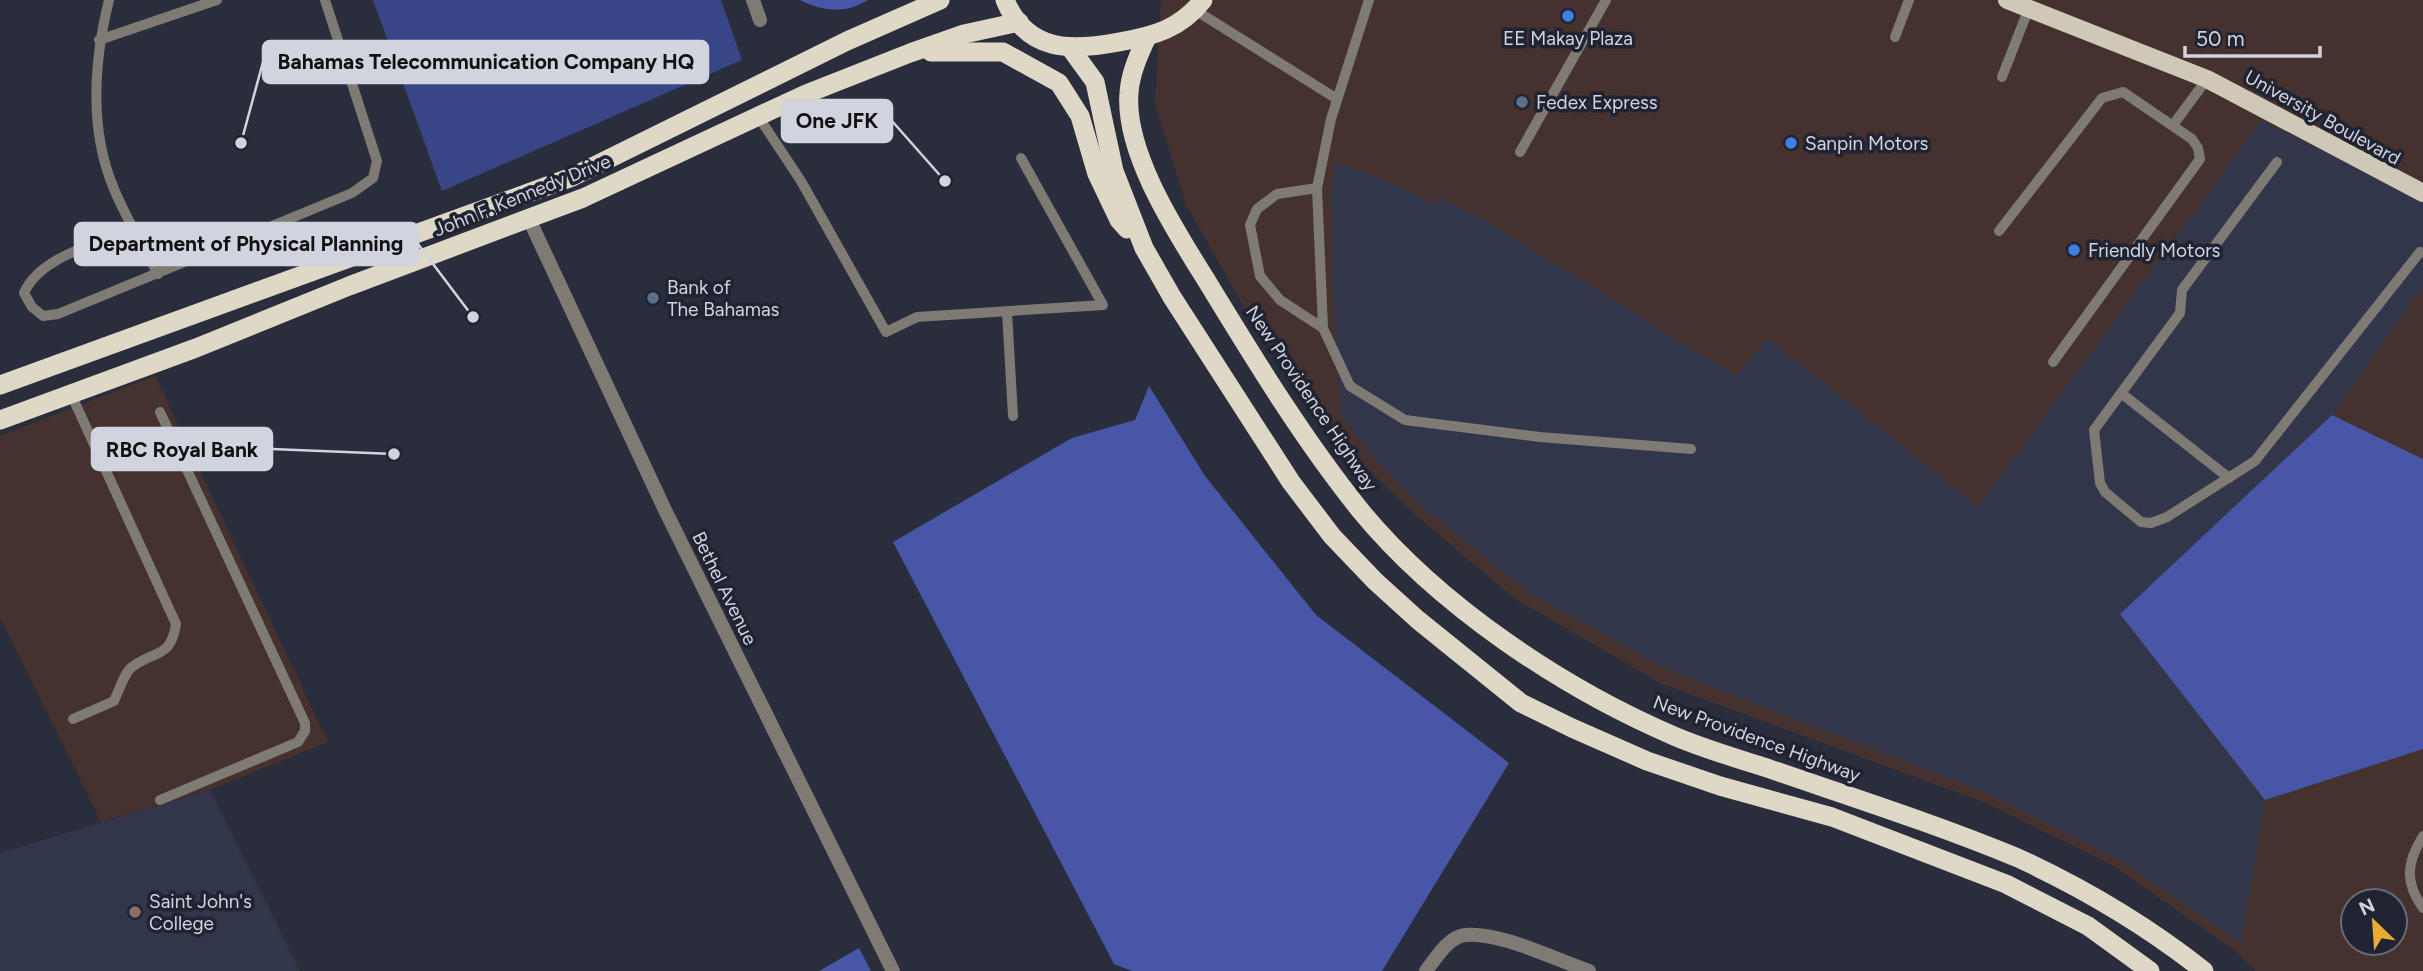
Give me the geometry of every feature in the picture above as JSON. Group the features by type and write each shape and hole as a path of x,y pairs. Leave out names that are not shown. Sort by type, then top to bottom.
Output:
{"highway":[{"name":"John F. Kennedy Drive","path":"0,385 572,177 847,41 940,0"},
{"path":"1005,0 1019,22 1043,41 1071,49 1147,37 1178,25 1199,5"},
{"name":"John F. Kennedy Drive","path":"0,420 583,198 758,116 909,53 964,34 1019,22"},
{"name":"New Providence Highway","path":"1147,37 1137,60 1129,94 1142,159 1159,197 1187,249 1260,368 1328,466 1362,511 1420,573 1500,637 1617,709 1677,737 2018,858 2072,883 2123,913 2204,971"},
{"path":"1071,49 1095,82 1114,172 1144,248 1263,442 1332,536 1375,581 1418,620 1521,703 1647,761 1720,786 1832,817 2006,884 2088,926 2150,971"},
{"path":"909,53 1003,52 1059,83 1080,116 1097,174 1119,220 1144,248"}],"main road":[{"name":"University Boulevard","path":"2007,0 2207,79 2423,193"}],"street":[{"path":"753,0 760,20"},
{"name":"Bethel Avenue","path":"529,219 664,508 893,971"},
{"path":"1426,971 1444,947 1464,935 1498,939 1589,971"}],"lane":[{"path":"109,0 99,40 96,108 103,156 114,189 158,274"},
{"path":"99,40 217,0"},
{"path":"134,229 65,257 30,279 24,293 32,307 43,316 58,314 352,193 373,178 377,161 325,0"},
{"path":"1369,0 1337,99 1317,188 1324,328 1350,386 1405,420 1540,437 1690,449"},
{"path":"1520,152 1606,0"},
{"path":"1895,37 1909,0"},
{"path":"1199,5 1337,99"},
{"path":"2002,77 2029,9"},
{"path":"2173,125 2207,79"},
{"path":"1999,231 2102,98 2123,92 2173,125 2192,139 2199,148 2200,159 2053,362"},
{"path":"758,116 801,181 886,332 917,317 1103,305 1021,158"},
{"path":"2277,162 2182,290 2180,313 2094,430 2099,483 2105,492 2141,522 2151,523 2167,517 2255,461 2420,252"},
{"path":"1317,188 1277,194 1257,209 1250,225 1260,276 1280,300 1324,328"},
{"path":"1007,312 1013,416"},
{"path":"2121,393 2229,478"},
{"path":"71,394 176,624 174,642 164,652 130,668 114,701 74,719"},
{"path":"160,412 305,723 305,731 298,742 160,800"},
{"path":"2423,836 2411,855 2407,874 2423,908"}],"shaded area":[{"path":"373,0 721,0 742,60 442,191"},
{"path":"800,0 868,0 851,8 834,10"},
{"path":"1161,0 2423,0 2423,971 2256,971 2235,951 2114,866 1986,803 1662,684 1515,599 1411,511 1327,429 1252,321 1186,205 1155,104"},
{"path":"2262,120 2423,200 2423,287 2332,415 2120,615 2265,801 2241,943 2123,862 1990,794 1666,669 1524,589 1418,503 1370,454 1341,415 1332,271 1331,187 1336,162 1396,185 1437,205 1441,198 1486,221 1736,376 1768,338 1978,507"},
{"path":"155,376 328,742 210,790 101,822 0,617 0,436"},
{"path":"1149,386 1205,476 1316,615 1509,763 1382,971 1132,971 1114,964 893,542 1072,438 1135,420"},
{"path":"2332,415 2423,459 2423,749 2265,800 2120,614"},
{"name":"Saint John's College","path":"210,790 300,971 0,971 0,853"},
{"path":"859,948 871,971 819,971"}],"place":[{"name":"EE Makay Plaza","path":"1568,16"},
{"name":"Fedex Express","path":"1522,102"},
{"name":"Bahamas Telecommunication Company HQ","path":"241,143"},
{"name":"Sanpin Motors","path":"1791,143"},
{"name":"One JFK","path":"945,181"},
{"name":"Friendly Motors","path":"2074,250"},
{"name":"Bank of The Bahamas","path":"653,298"},
{"name":"Department of Physical Planning","path":"473,317"},
{"name":"RBC Royal Bank","path":"394,454"},
{"name":"Saint John's College","path":"135,912"}]}
